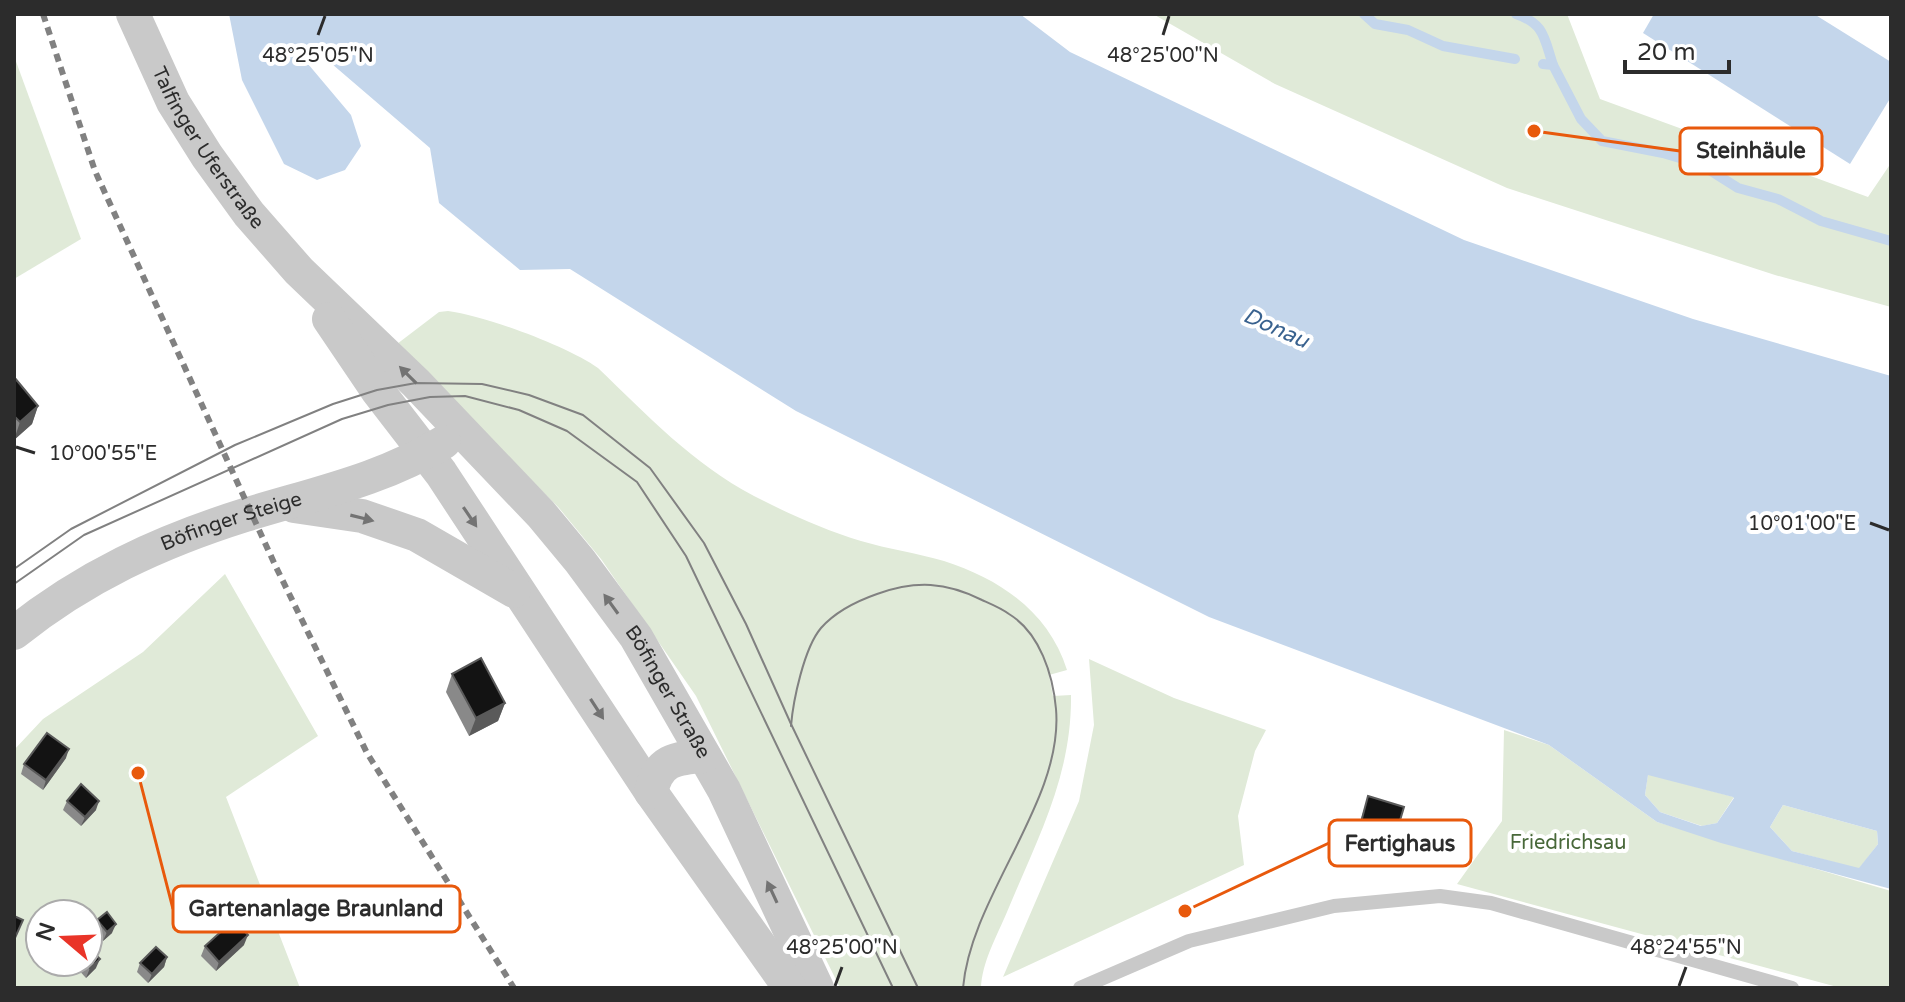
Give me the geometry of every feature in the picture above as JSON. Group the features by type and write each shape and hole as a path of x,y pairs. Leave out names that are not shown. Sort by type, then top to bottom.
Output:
{"street":[{"name":"Talfinger Uferstraße","path":"133,14 173,102 249,214 299,271 462,431"},
{"name":"Talfinger Uferstraße","path":"299,271 377,390 425,453"},
{"name":"Böfinger Steige","path":"14,633 50,604 93,577 158,547 248,514 383,474 462,431"},
{"name":"Böfinger Straße","path":"462,431 541,514 636,637 724,790 817,988"},
{"path":"425,453 524,597 651,792 790,988"},
{"path":"286,505 362,516 417,535 524,597"},
{"path":"651,792 654,777 661,766 682,758 704,756"}],"lane":[{"path":"1080,988 1100,984 1189,941 1334,906 1440,896 1491,903 1792,988"}],"green space":[{"path":"1153,14 1567,14 1600,99 1868,197 1891,163 1891,307 1775,275 1507,188 1275,84"},
{"path":"14,56 81,239 14,279"},
{"path":"448,311 526,333 584,359 598,368 691,454 754,496 833,532 965,568 1020,600 1048,631 1067,670 1049,675 1053,696 1071,695 1066,753 1051,807 987,959 981,988 840,988 696,696 601,559 559,508 397,344 439,312"},
{"path":"225,574 318,736 226,797 300,988 14,988 14,750 43,719 143,652"},
{"path":"1089,659 1174,698 1266,730 1255,751 1238,816 1244,865 1003,977 1079,801 1094,725"},
{"name":"Friedrichsau","path":"1504,730 1549,745 1657,822 1891,891 1891,988 1841,988 1457,884 1502,821"},
{"path":"1648,774 1734,797 1717,823 1702,826 1660,812 1645,795"},
{"path":"1783,805 1877,831 1878,844 1859,869 1792,851 1770,827"}],"water":[{"name":"Donau","path":"229,14 1020,14 1070,52 1464,240 1693,319 1891,376 1891,889 1721,843 1657,822 1549,745 1209,617 796,411 570,269 520,270 439,203 430,148 311,46 303,48 303,58 351,115 361,146 345,170 317,180 284,164 242,80","holes":["1648,775 1733,797 1734,798 1717,823 1701,826 1660,812 1645,795","1783,805 1877,831 1878,844 1859,868 1792,851 1770,827"]},
{"path":"1654,14 1814,14 1891,62 1891,97 1850,164 1643,33"}],"building":[{"path":"14,377 38,406 20,422 14,416"},
{"path":"481,658 505,703 476,718 452,674"},
{"path":"47,733 69,749 46,780 24,764"},
{"path":"81,784 99,801 85,817 67,801"},
{"path":"1368,796 1404,807 1395,837 1360,826"},
{"path":"107,912 116,924 107,932 104,928 104,914"},
{"path":"14,916 23,920 14,940"},
{"path":"234,920 248,935 219,962 205,946"},
{"path":"156,947 167,957 152,974 140,963"}],"waterway":[{"path":"1364,14 1375,24 1408,30 1443,46 1515,59"},
{"path":"1516,14 1538,27 1553,65"},
{"path":"1543,64 1553,65 1581,119 1602,141 1700,164 1738,188 1778,199 1821,221 1891,241"}],"tram line":[{"path":"14,569 71,529 235,445 333,404 377,390 416,383 482,384 529,395 583,415 650,468 704,543 746,624 918,988"},
{"path":"14,584 84,535 342,419 388,405 430,397 465,396 519,410 567,431 637,482 686,556 893,988"},
{"path":"791,726 800,675 815,637 840,612 877,594 905,586 943,586 969,594 1006,612 1020,622 1037,643 1048,669 1054,696 1055,744 1032,813 982,918 970,953 963,988"}],"railway":[{"path":"43,14 95,171 276,567 367,753 514,988"}],"place":[{"name":"Steinhäule","path":"1534,131"},
{"name":"Gartenanlage Braunland","path":"138,773"},
{"name":"Fertighaus","path":"1185,911"}]}
